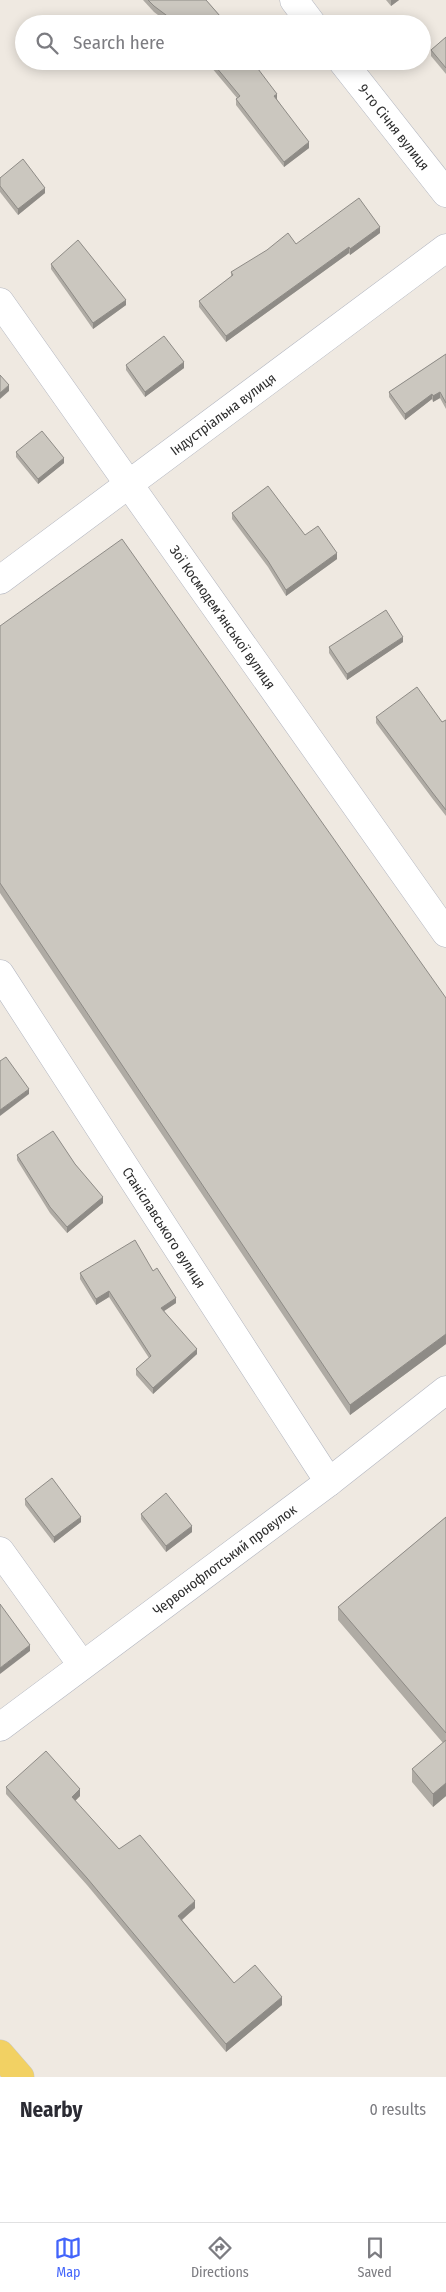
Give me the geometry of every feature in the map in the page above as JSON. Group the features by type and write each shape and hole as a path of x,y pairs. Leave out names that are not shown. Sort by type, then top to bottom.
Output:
{"main road":[{"path":"0,2054 20,2077"}],"street":[{"path":"294,0 305,15"},
{"name":"9-го Січня вулиця","path":"349,70 446,193"},
{"name":"Індустріальна вулиця","path":"0,580 129,482 446,248"},
{"name":"Зої Космодем’янської вулиця","path":"0,302 129,482 446,934"},
{"name":"Станіславського вулиця","path":"0,974 329,1482"},
{"name":"Червонофлотський провулок","path":"0,1727 329,1482 446,1390"},
{"path":"0,1551 82,1665"}],"building":[{"path":"148,0 206,0 219,15 166,15"},
{"path":"446,37 446,68 431,50"},
{"path":"218,70 259,70 277,94 274,96 309,142 284,162 236,99 240,96"},
{"path":"23,159 45,188 18,209 0,186 0,178"},
{"path":"359,198 380,227 350,249 349,247 226,336 199,301 233,275 231,272 267,250 288,233 296,244"},
{"path":"78,240 126,300 93,323 51,264"},
{"path":"164,336 184,362 145,392 126,365"},
{"path":"446,354 446,403 440,392 433,396 432,394 405,414 389,392"},
{"path":"0,375 9,385 0,393"},
{"path":"42,431 64,458 38,479 16,452"},
{"path":"268,486 305,535 318,526 337,553 286,590 268,561 232,513"},
{"path":"122,539 446,998 446,1334 350,1405 0,883 0,626"},
{"path":"386,610 403,637 347,674 329,647"},
{"path":"417,687 442,722 446,720 446,810 376,717"},
{"path":"6,1057 29,1089 0,1110 0,1061"},
{"path":"53,1131 75,1164 103,1197 67,1227 50,1207 17,1155"},
{"path":"135,1240 153,1271 157,1268 176,1298 161,1308 197,1349 153,1388 136,1369 151,1356 109,1291 96,1299 80,1273"},
{"path":"52,1478 81,1517 54,1537 25,1499"},
{"path":"166,1493 192,1526 166,1546 141,1514"},
{"path":"446,1517 446,1733 338,1607"},
{"path":"0,1604 30,1645 0,1668"},
{"path":"446,1740 446,1783 433,1794 412,1769"},
{"path":"46,1751 80,1789 72,1797 119,1849 140,1835 195,1901 178,1916 234,1983 255,1965 282,1997 226,2044 87,1878 6,1787"}]}
